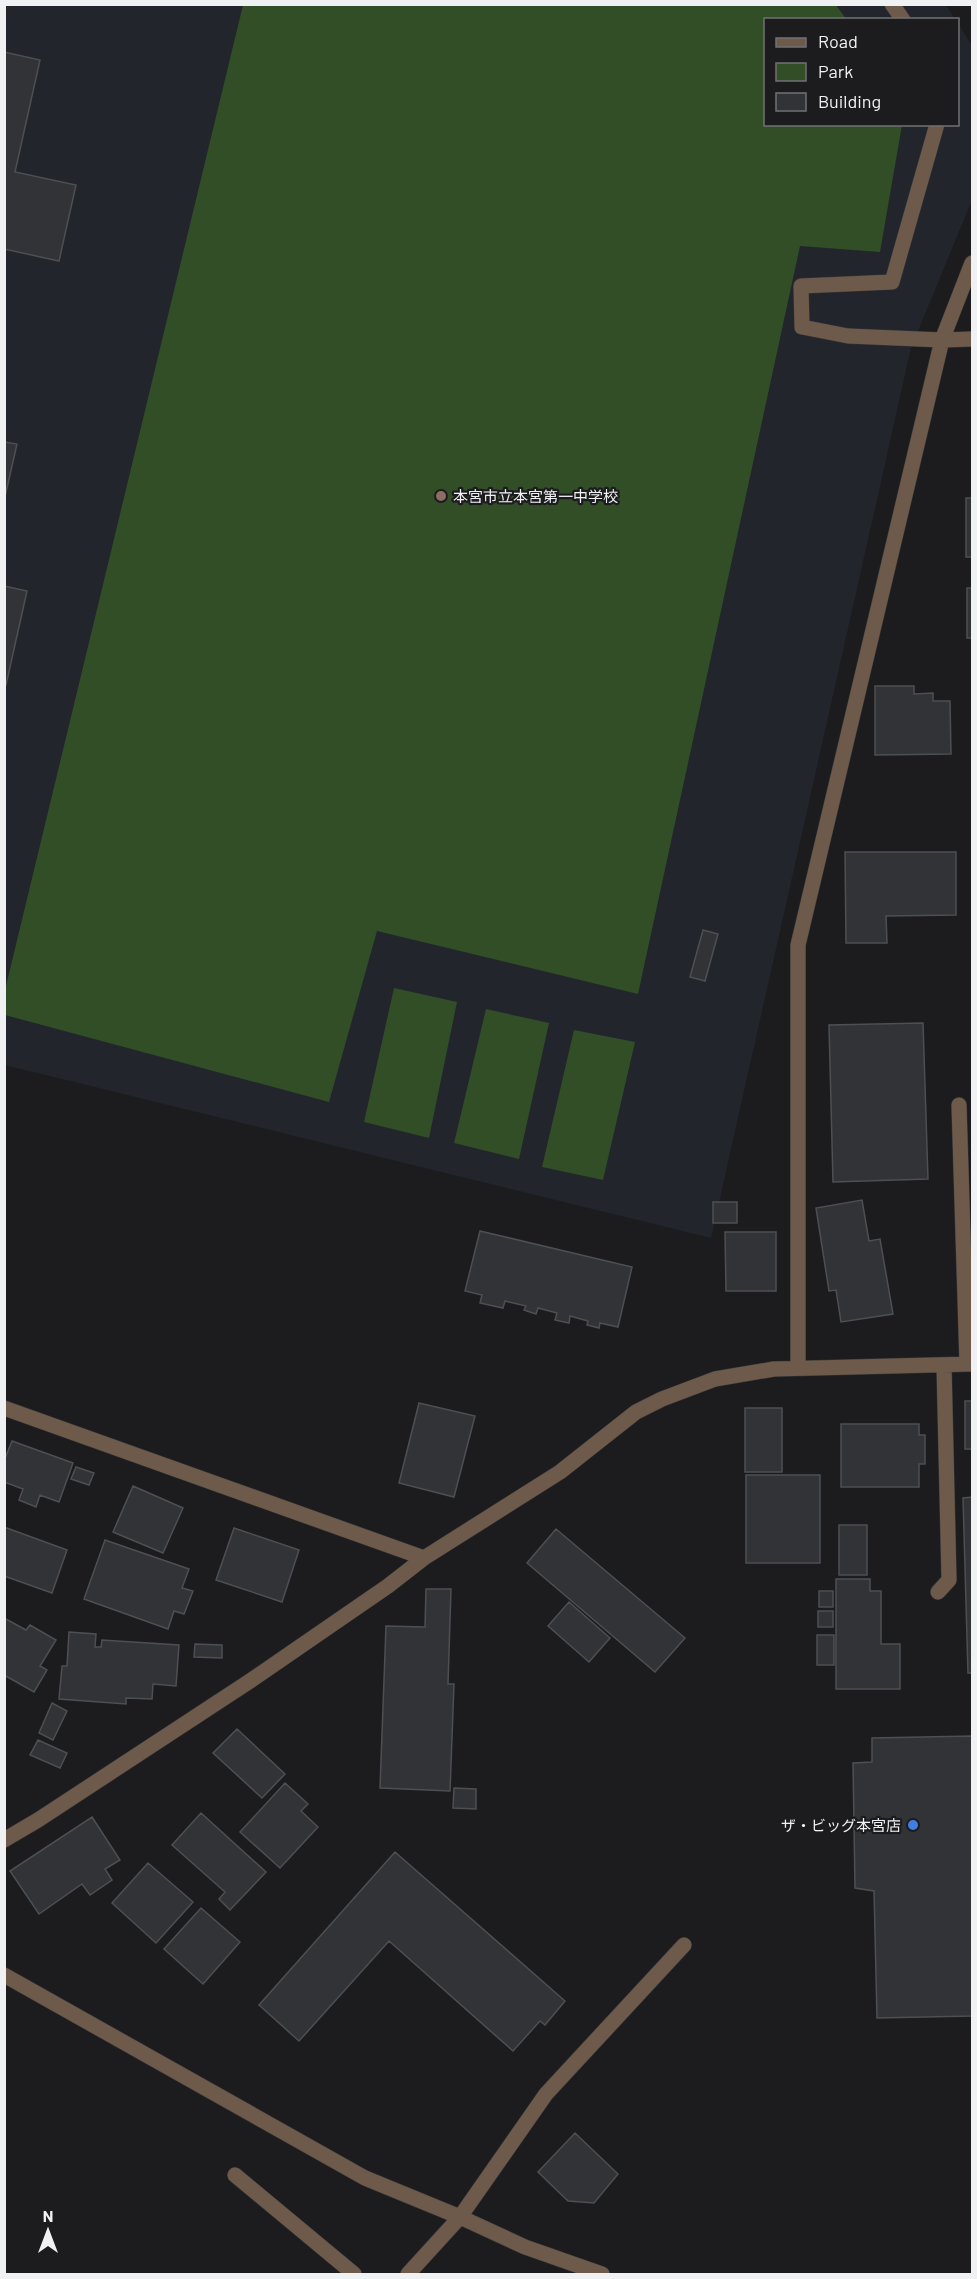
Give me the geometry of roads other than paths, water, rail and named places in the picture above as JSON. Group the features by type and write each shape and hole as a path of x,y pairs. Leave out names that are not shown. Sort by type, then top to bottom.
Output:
{"street":[{"path":"892,4 902,18"},
{"path":"936,126 892,282 801,286 802,327 848,336 972,339"},
{"path":"798,1368 798,945 942,340 972,263"},
{"path":"4,1840 250,1681 388,1586 424,1558 560,1472 636,1412 662,1399 715,1379 774,1369 970,1364 959,1106"},
{"path":"938,1592 949,1580 944,1365"},
{"path":"4,1408 424,1558"},
{"path":"408,2274 460,2217 546,2094 684,1945"},
{"path":"4,1975 365,2178 460,2217 525,2247 603,2274"},
{"path":"235,2175 354,2274"}],"place":[{"name":"本宮市立本宮第一中学校","path":"441,496"},
{"name":"ザ・ビッグ本宮店","path":"913,1825"}]}
